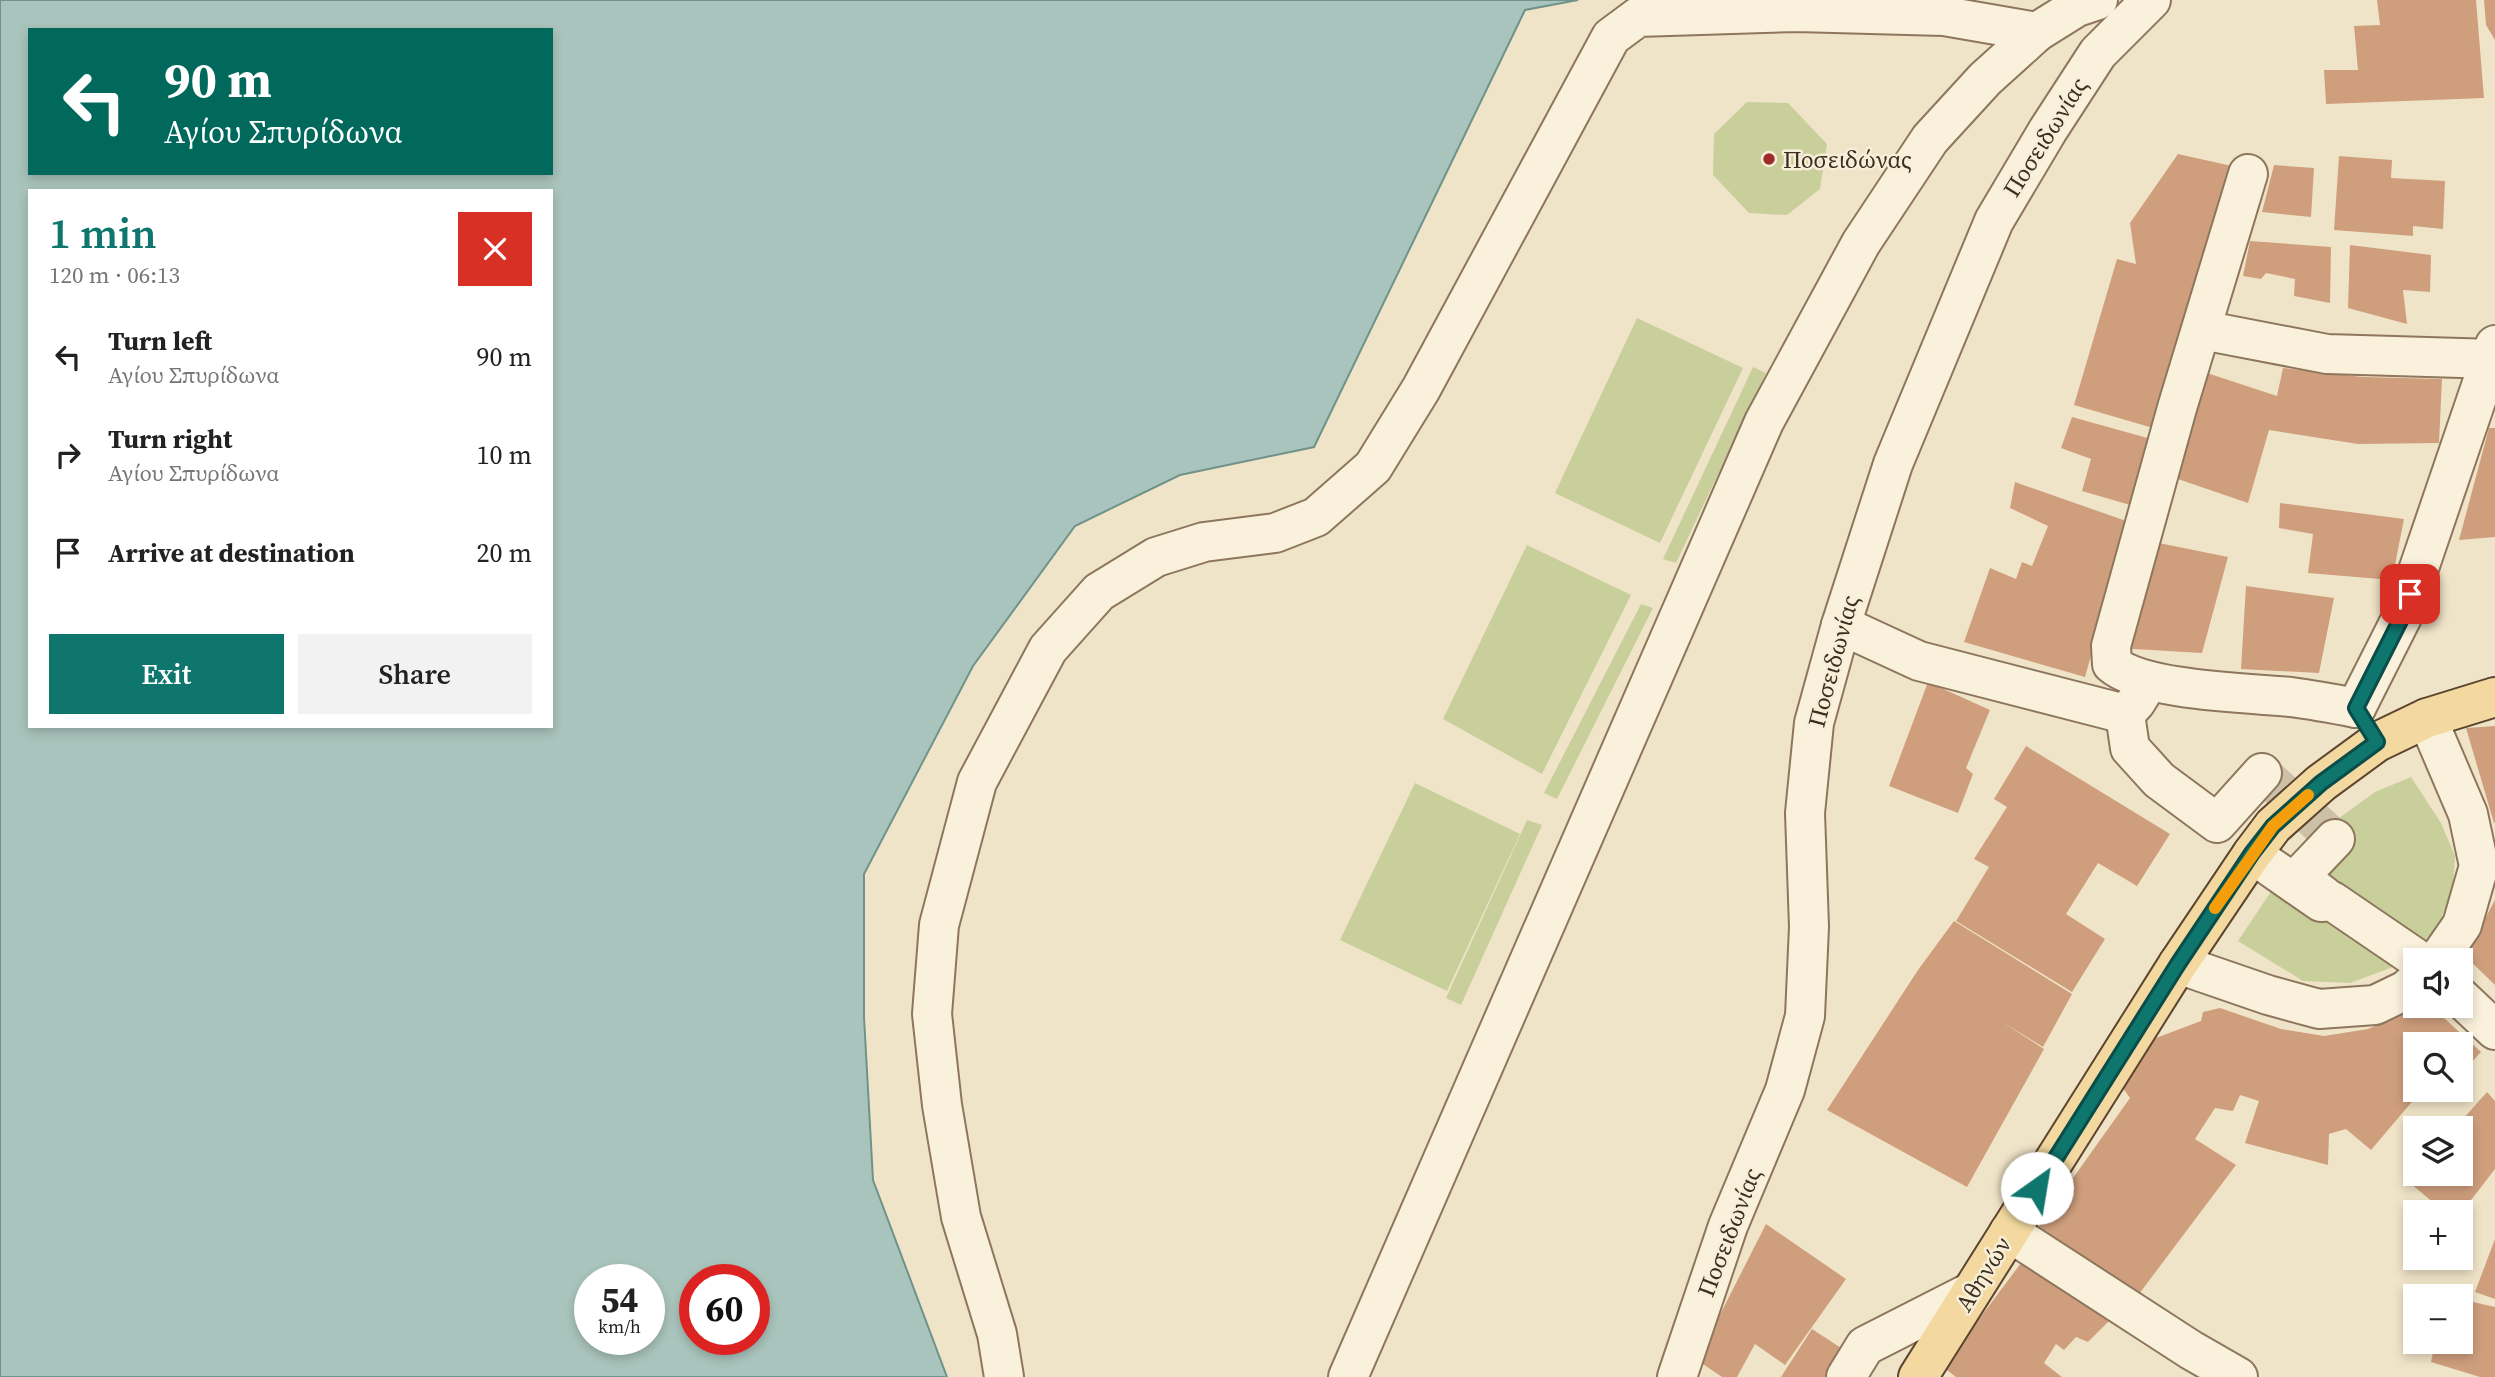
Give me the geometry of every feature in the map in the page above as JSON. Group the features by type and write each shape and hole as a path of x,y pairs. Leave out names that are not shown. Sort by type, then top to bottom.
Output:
{"main road":[{"name":"Αθηνών","path":"1918,1377 2178,964 2273,826 2321,783 2377,742 2427,718 2495,697"}],"street":[{"path":"1348,1377 1764,422 1861,243 1930,139 1984,79 2037,32 2077,7 2098,0"},
{"name":"Ποσειδωνίας","path":"1677,1377 1728,1227 1785,1090 1805,1016 1810,927 1805,813 1814,723 1840,625 1893,464 1994,221 2098,52 2151,0"},
{"path":"1004,1377 997,1334 961,1217 942,1105 932,1014 939,925 977,782 1048,649 1099,592 1156,556 1204,542 1275,533 1316,517 1373,467 1421,390 1611,37 1638,17 1797,12 1944,16 2037,32"},
{"path":"2248,174 2177,408 2111,646 2112,664 2122,672 2149,681 2356,708 2377,742"},
{"path":"2202,330 2327,354 2494,355 2403,615 2356,708"},
{"path":"1840,625 1919,661 2125,714"},
{"path":"2125,714 2149,681"},
{"path":"2125,714 2130,748 2159,780 2217,822 2262,774"},
{"path":"2427,718 2468,814 2479,866 2462,925 2446,948"},
{"path":"2335,839 2299,877 2403,949"},
{"path":"2252,853 2321,902 2332,901"},
{"path":"2178,964 2268,995 2319,1009 2375,1005 2403,991"},
{"path":"2473,1009 2495,1030"},
{"path":"2008,1232 2191,1350 2238,1377"},
{"path":"1846,1377 1865,1346 1971,1292"}],"green space":[{"path":"1747,102 1788,103 1827,144 1820,189 1787,215 1749,213 1713,175 1714,134"},
{"path":"1637,318 1743,368 1660,543 1555,493"},
{"path":"1753,367 1766,373 1676,563 1663,559"},
{"path":"1527,545 1631,595 1542,774 1443,719"},
{"path":"1641,604 1653,608 1557,799 1544,793"},
{"path":"2411,777 2441,823 2455,856 2453,887 2438,927 2417,948 2403,948 2401,964 2350,983 2303,981 2238,941 2276,884 2331,824 2375,792"},
{"path":"1415,783 1520,834 1447,991 1340,940"},
{"path":"1527,820 1542,825 1461,1005 1446,998"}],"water":[{"path":"0,0 1578,0 1525,10 1314,447 1180,475 1075,526 973,666 864,874 864,1017 873,1180 947,1377 0,1377"}],"building":[{"path":"2377,0 2476,0 2484,98 2326,104 2324,70 2358,70 2354,26 2380,25"},
{"path":"2484,0 2495,0 2495,40 2486,25"},
{"path":"2178,154 2232,166 2160,430 2074,405 2117,259 2136,264 2130,223"},
{"path":"2339,156 2392,160 2391,178 2445,181 2443,229 2413,226 2413,236 2334,230"},
{"path":"2274,165 2314,168 2311,217 2262,212"},
{"path":"2250,241 2331,247 2330,303 2294,296 2295,279 2266,273 2261,279 2243,276"},
{"path":"2350,245 2431,255 2430,292 2403,290 2407,324 2348,308"},
{"path":"2283,368 2363,377 2442,379 2439,443 2358,444 2269,430 2248,503 2172,477 2198,370 2277,396"},
{"path":"2072,417 2162,442 2144,509 2082,491 2091,459 2061,448"},
{"path":"2489,428 2495,428 2495,537 2459,540"},
{"path":"2015,482 2129,522 2085,677 1964,642 1990,568 2016,579 2022,562 2032,566 2048,526 2010,508"},
{"path":"2280,503 2404,519 2392,580 2308,573 2313,534 2279,528"},
{"path":"2149,541 2228,557 2202,653 2117,648"},
{"path":"2246,586 2334,598 2319,673 2241,669"},
{"path":"1928,682 1990,710 1966,768 1973,774 1958,813 1889,786"},
{"path":"2495,726 2495,823 2494,823 2466,728"},
{"path":"2026,746 2170,834 2137,886 2098,863 2066,914 2105,939 2072,992 1956,921 1989,867 1974,859 2007,807 1994,799"},
{"path":"2495,900 2495,985 2473,964 2473,948 2469,948"},
{"path":"1954,921 2072,994 2043,1047 2002,1022 2044,1049 1967,1187 1827,1110 1918,970"},
{"path":"2220,1008 2281,1029 2324,1036 2368,1029 2394,1018 2403,1011 2403,1018 2444,1018 2459,1032 2403,1032 2403,1102 2412,1102 2371,1150 2346,1129 2329,1134 2328,1165 2245,1143 2259,1101 2240,1095 2233,1111 2215,1108 2195,1139 2236,1165 2136,1298 2036,1230 2130,1098 2122,1087 2148,1041 2201,1021 2203,1012"},
{"path":"2473,1045 2481,1052 2473,1061"},
{"path":"2487,1092 2495,1101 2495,1169 2471,1200 2430,1200 2413,1186 2473,1186 2473,1116 2466,1116"},
{"path":"1766,1224 1846,1279 1785,1365 1755,1344 1737,1377 1722,1377 1697,1360"},
{"path":"2495,1239 2495,1299 2475,1292"},
{"path":"2027,1255 2110,1320 2088,1342 2076,1337 2064,1350 2056,1344 2044,1363 2062,1377 1956,1377 1943,1367"},
{"path":"2473,1302 2495,1307 2495,1377 2480,1377 2431,1362 2433,1354 2473,1354"},
{"path":"1812,1329 1864,1363 1854,1377 1781,1377"}],"tunnel":[{"path":"2262,773 2335,839"}],"slow traffic":[{"path":"2215,908 2273,826 2308,795"}],"place":[{"name":"Ποσειδώνας","path":"1769,159"}],"route":[{"path":"2037,1188 2178,964 2252,853 2273,826 2321,783 2377,742 2356,708 2403,615 2410,594"}]}
